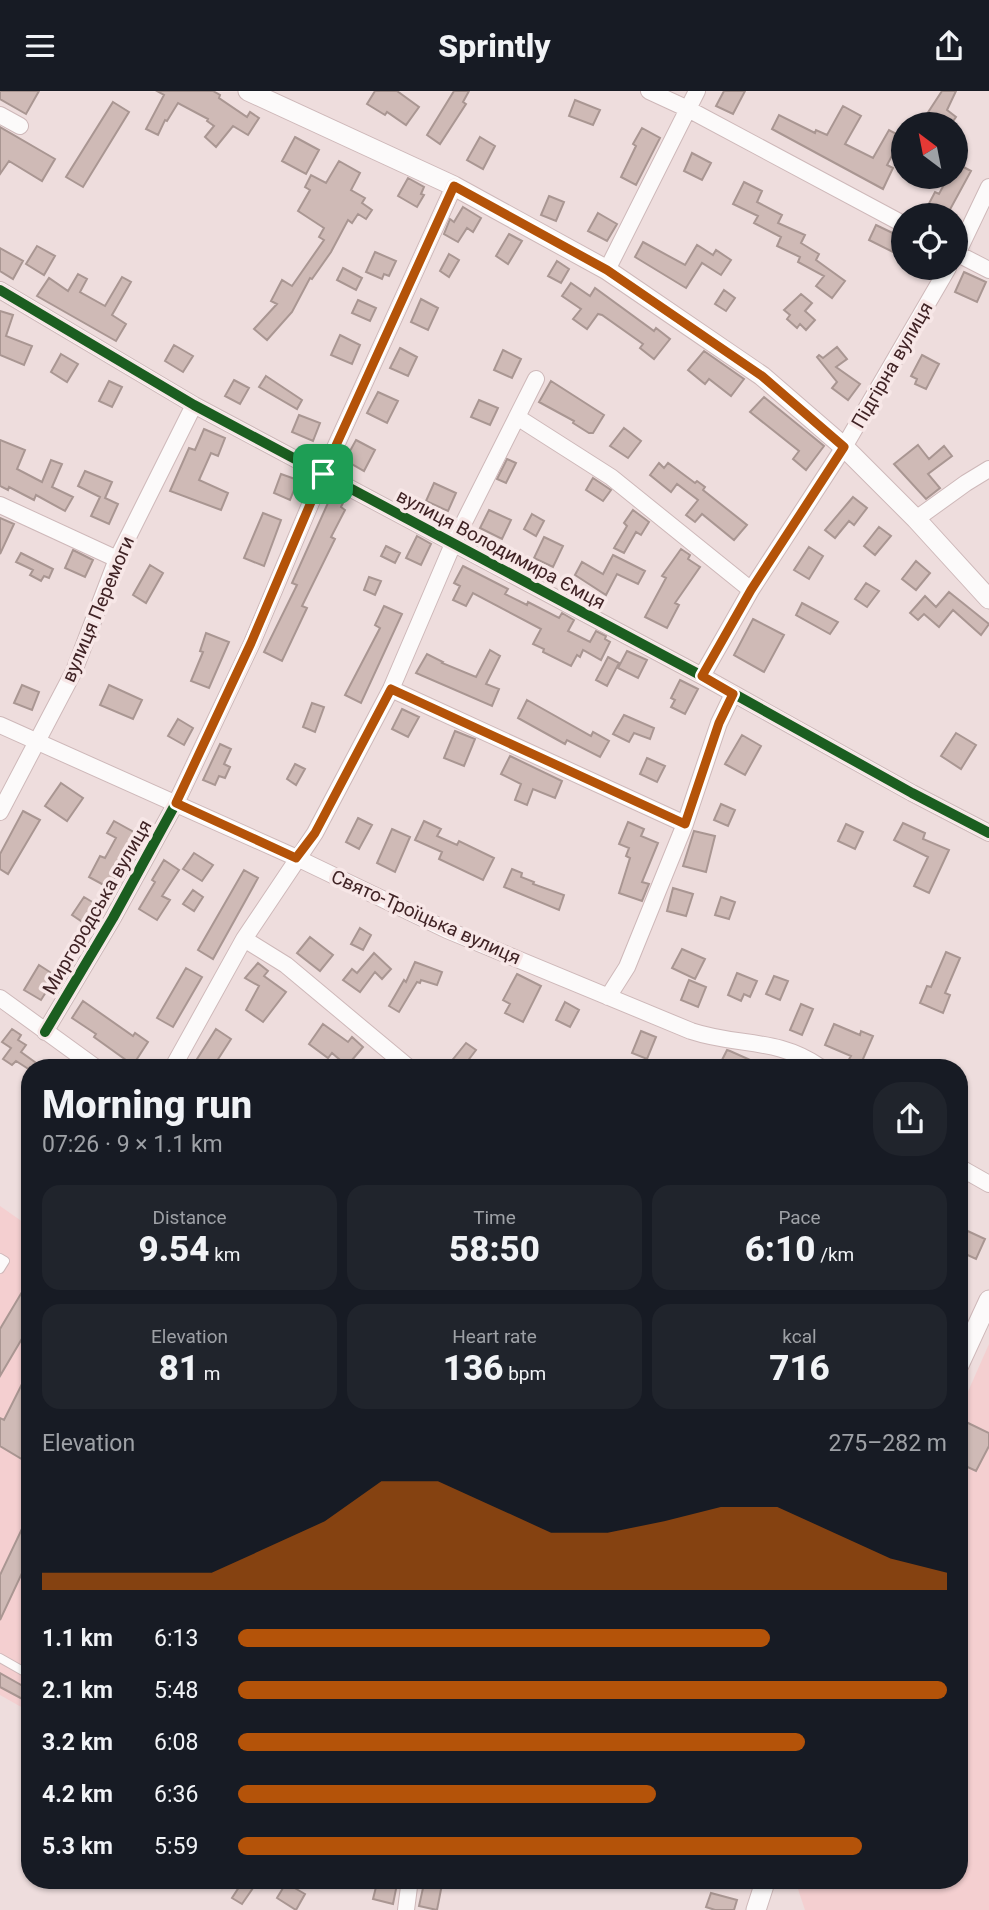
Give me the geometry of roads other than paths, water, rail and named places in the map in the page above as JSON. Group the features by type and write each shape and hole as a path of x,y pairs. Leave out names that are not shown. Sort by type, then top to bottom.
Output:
{"street":[{"path":"248,91 454,186 607,270 762,376 844,447 916,519 989,599"},
{"path":"649,91 688,109 891,218"},
{"path":"607,270 697,91"},
{"path":"0,115 20,127"},
{"name":"Миргородська вулиця","path":"45,1032 113,918 176,803 251,643 323,474 454,186"},
{"name":"Підгірна вулиця","path":"968,229 989,187"},
{"path":"968,262 989,269"},
{"name":"Підгірна вулиця","path":"702,676 751,590 844,447 941,280"},
{"name":"вулиця Володимира Ємця","path":"0,290 194,405 989,832"},
{"path":"177,1059 244,939 315,833 391,689 453,544 536,379"},
{"name":"вулиця Перемоги","path":"0,812 74,671 117,559 194,405"},
{"path":"517,417 611,477 751,590"},
{"path":"916,519 989,469"},
{"path":"0,505 117,559"},
{"path":"391,689 685,824"},
{"path":"608,997 626,967 685,824 719,723 733,694"},
{"name":"Свято-Троїцька вулиця","path":"0,725 296,858 447,930 608,997 711,1038 767,1044 797,1053 807,1059"},
{"path":"244,939 286,965 398,1059"},
{"path":"0,998 84,1059"},
{"path":"968,1172 989,1184"},
{"path":"968,1343 989,1300"},
{"path":"406,1910 409,1889"},
{"path":"756,1910 763,1889"}],"lane":[{"path":"0,1258 5,1261 0,1269"},
{"path":"0,1658 21,1670"}]}
